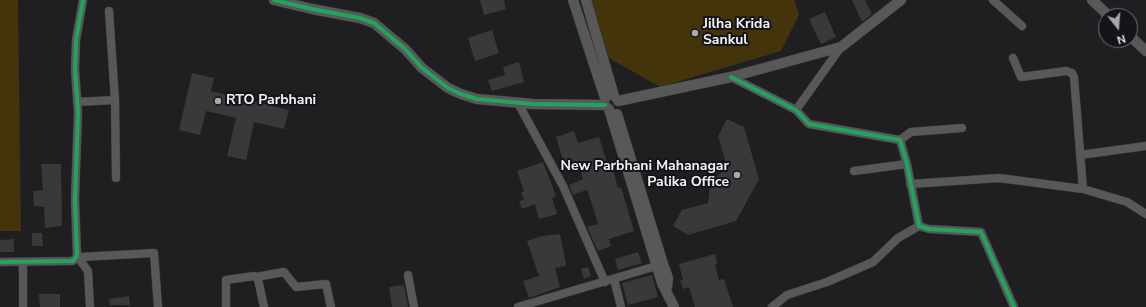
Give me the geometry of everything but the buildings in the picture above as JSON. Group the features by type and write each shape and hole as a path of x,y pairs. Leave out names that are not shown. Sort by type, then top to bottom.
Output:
{"street":[{"path":"83,0 76,40 76,199 79,257 88,271 90,307"},
{"path":"274,0 360,18 374,23 406,49 422,68 448,88 477,99 518,103 611,103 731,77 841,47"},
{"path":"573,0 611,103"},
{"path":"586,0 611,103 660,265 668,281 667,291 674,307"},
{"path":"796,110 841,47 901,0"},
{"path":"993,0 1022,26"},
{"path":"1092,0 1100,8"},
{"path":"109,11 115,100 116,178"},
{"path":"1138,44 1146,51"},
{"path":"1013,58 1021,77 1066,71 1072,73 1074,77 1083,190"},
{"path":"731,77 796,110 809,124 900,140 914,131 962,128"},
{"path":"77,102 115,100"},
{"path":"518,103 562,186 605,282"},
{"path":"900,140 907,164 919,226"},
{"path":"1080,156 1146,146"},
{"path":"854,171 907,164"},
{"path":"910,184 999,178 1083,190 1127,202 1146,214"},
{"path":"772,307 787,295 827,282 873,262 898,238 919,226"},
{"path":"919,226 929,230 982,232 1014,307"},
{"path":"0,262 73,261 79,257 154,253 158,307"},
{"path":"22,307 23,262"},
{"path":"522,307 660,265"},
{"path":"226,307 226,280 284,272 296,287 326,284 331,307"},
{"path":"408,275 414,307"},
{"path":"256,277 264,307"},
{"path":"614,279 621,307"}],"shaded area":[{"path":"0,0 18,0 21,231 0,231"},
{"name":"Jilha Krida Sankul","path":"591,0 794,0 799,15 781,51 660,87 609,58"}],"cycle path":[{"path":"0,262 73,261 77,256 75,199 78,112 75,70 76,40 83,0"},
{"path":"274,0 360,18 374,23 405,49 422,68 448,88 461,94 477,99 533,104 605,105"},
{"path":"731,77 796,110 809,124 900,140 907,164 919,226 929,229 981,232 1014,307"}],"place":[{"name":"Jilha Krida Sankul","path":"695,33"},
{"name":"RTO Parbhani","path":"218,101"},
{"name":"New Parbhani Mahanagar Palika Office","path":"737,175"}]}
